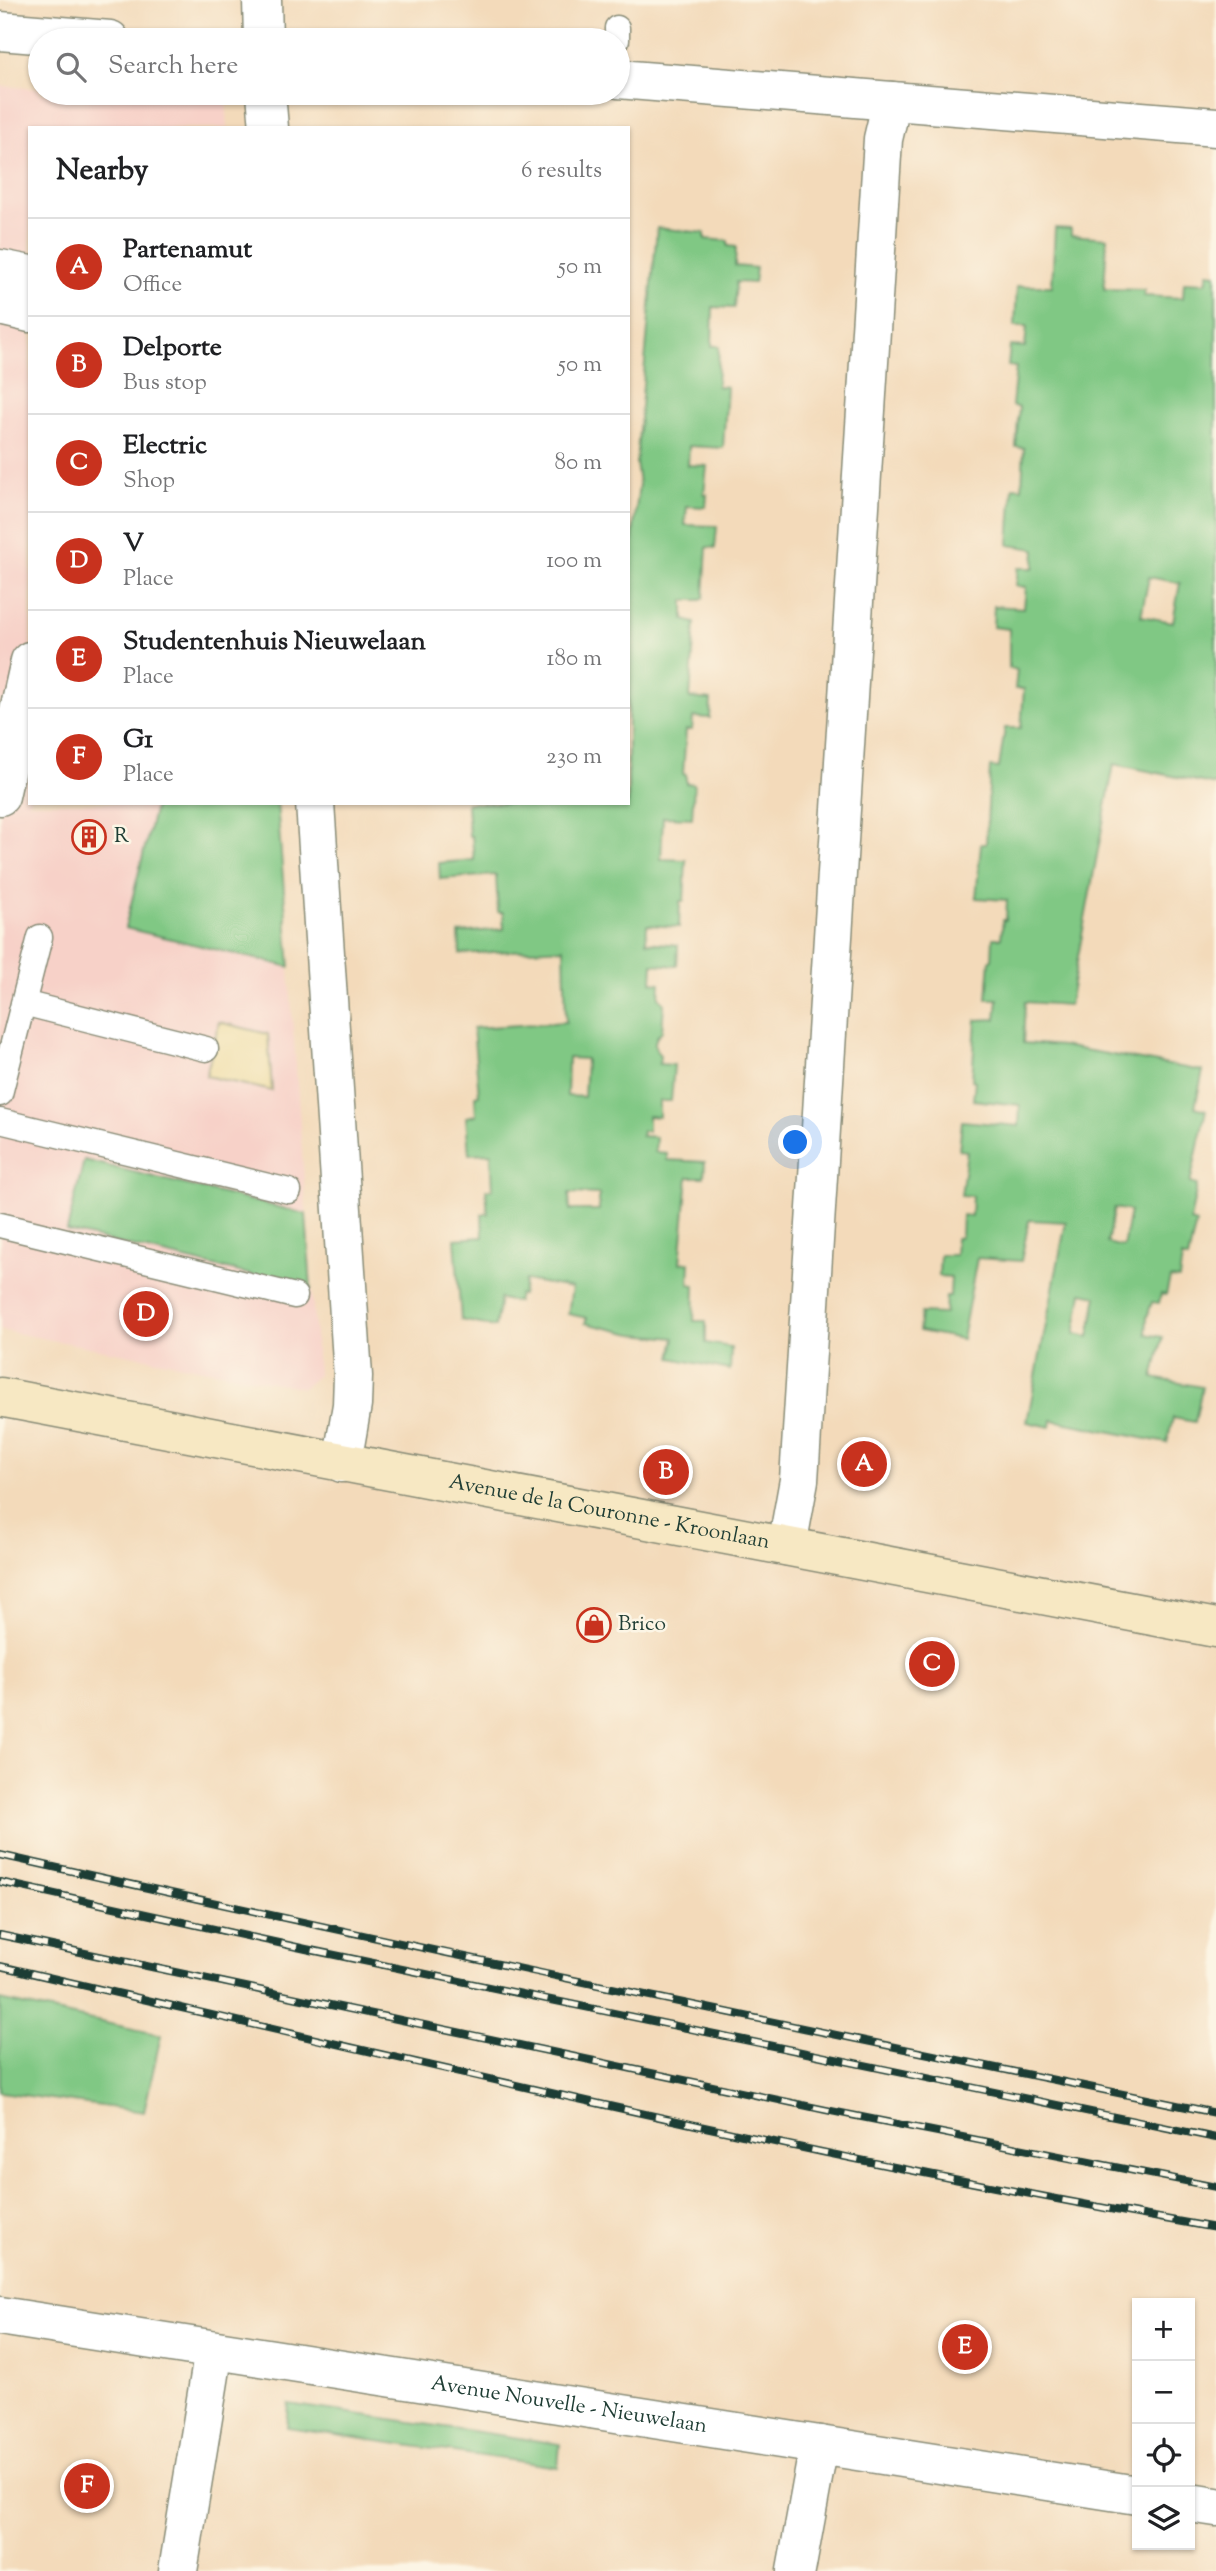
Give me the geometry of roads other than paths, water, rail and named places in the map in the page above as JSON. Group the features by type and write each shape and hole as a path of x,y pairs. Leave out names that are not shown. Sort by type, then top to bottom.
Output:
{"main road":[{"name":"Avenue de la Couronne - Kroonlaan","path":"0,1397 1216,1628"}],"street":[{"path":"262,0 263,28"},
{"path":"0,32 28,34"},
{"path":"630,80 1216,127"},
{"path":"787,1546 799,1480 883,139 892,101"},
{"path":"267,105 269,126"},
{"path":"0,269 28,275"},
{"path":"0,306 28,313"},
{"path":"0,796 17,683"},
{"path":"315,805 353,1376 352,1405 342,1463"},
{"name":"Avenue Nouvelle - Nieuwelaan","path":"0,2316 1132,2494"},
{"path":"178,2571 214,2350"},
{"path":"796,2571 819,2445"},
{"path":"1195,2504 1216,2507"}],"lane":[{"path":"0,1094 40,937"},
{"path":"23,1003 206,1049"},
{"path":"0,1122 289,1191"},
{"path":"0,1225 295,1296"}],"railway":[{"path":"0,1855 607,1987 1216,2113"},
{"path":"0,1882 306,1949 1216,2138"},
{"path":"0,1935 826,2110 1216,2187"},
{"path":"0,1966 758,2138 1216,2228"}],"place":[{"name":"R","path":"89,837"},
{"name":"V","path":"146,1314"},
{"name":"Partenamut","path":"864,1464"},
{"name":"Delporte","path":"666,1472"},
{"name":"Brico","path":"594,1625"},
{"name":"Electric","path":"932,1664"},
{"name":"Studentenhuis Nieuwelaan","path":"965,2347"},
{"name":"G1","path":"87,2486"}]}
